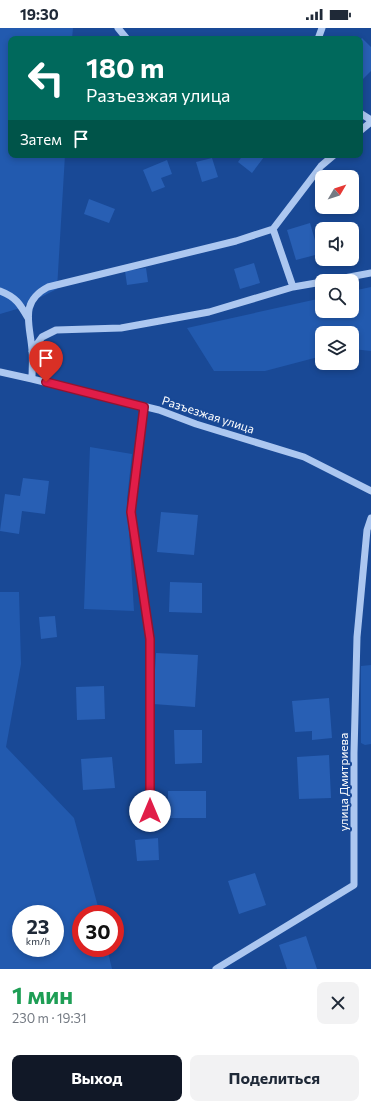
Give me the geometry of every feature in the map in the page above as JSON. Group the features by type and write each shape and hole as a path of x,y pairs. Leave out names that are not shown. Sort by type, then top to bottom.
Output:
{"street":[{"path":"118,28 125,36"},
{"path":"363,128 371,121"},
{"path":"32,379 32,351 28,319 29,307 34,297 41,290 48,287 236,241 273,228 321,166 330,158"},
{"path":"273,228 293,287"},
{"path":"359,275 371,273"},
{"path":"32,351 42,337 56,330 121,328 209,312 293,287 315,283"},
{"path":"0,291 14,298 19,303 28,319"},
{"name":"Разъезжая улица","path":"0,372 159,410 196,424 304,457 371,491"},
{"path":"144,407 131,512 150,639 150,811"},
{"name":"улица Дмитриева","path":"216,969 354,886 354,753 357,637 367,530 371,518"}],"shaded area":[{"path":"0,28 73,28 72,36 8,36 8,158 65,158 57,289 17,309 0,314"},
{"path":"371,287 371,351 359,350 359,326 315,326 315,358 265,371 214,371 187,328 315,300 315,318 359,318 359,290"},
{"path":"90,447 132,454 127,499 134,611 84,609"},
{"path":"0,592 19,592 21,664 6,747 74,818 98,905 72,905 72,957 109,957 112,969 0,969"},
{"path":"371,665 371,744 365,745 361,743 361,666"}],"building":[{"path":"363,39 371,47 371,71 363,79"},
{"path":"212,158 218,177 202,182 196,162"},
{"path":"241,158 263,158 252,173 238,162"},
{"path":"167,160 172,174 161,178 165,187 152,192 143,170"},
{"path":"89,199 115,209 109,223 84,214"},
{"path":"310,223 315,240 315,255 296,260 287,230"},
{"path":"254,263 260,283 240,289 234,269"},
{"path":"146,268 148,282 127,285 125,271"},
{"path":"23,478 49,481 45,514 22,511 19,534 0,531 5,494 20,496"},
{"path":"161,512 198,515 194,555 157,552"},
{"path":"170,582 202,583 202,613 169,612"},
{"path":"55,616 57,637 41,639 39,617"},
{"path":"156,653 198,655 195,707 153,704"},
{"path":"104,686 105,719 77,720 76,687"},
{"path":"329,698 332,738 312,740 312,731 295,732 292,701"},
{"path":"174,730 202,730 202,763 175,764"},
{"path":"329,755 331,798 299,799 297,757"},
{"path":"112,757 115,788 83,790 81,759"},
{"path":"168,791 206,791 206,818 168,818"},
{"path":"158,838 159,860 137,861 135,840"},
{"path":"255,873 266,905 239,914 228,881"},
{"path":"306,936 317,969 287,969 279,945"}],"route":[{"path":"46,382 144,407 131,512 150,639 150,811"}]}
